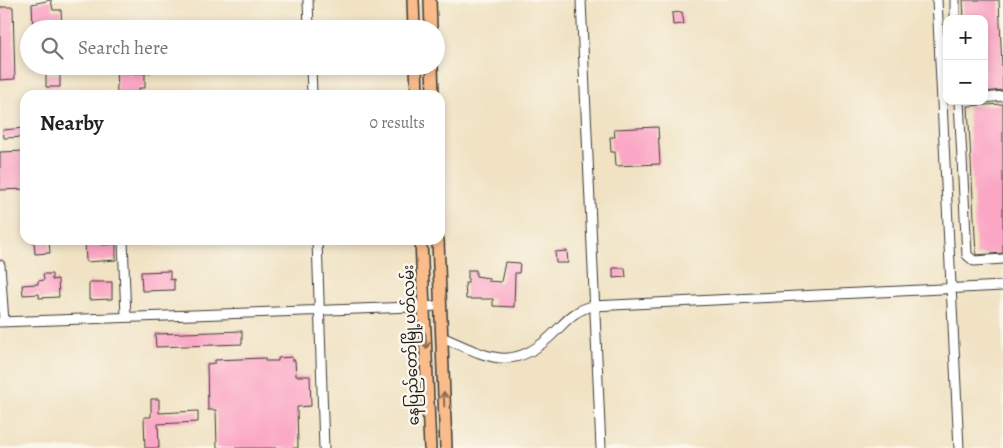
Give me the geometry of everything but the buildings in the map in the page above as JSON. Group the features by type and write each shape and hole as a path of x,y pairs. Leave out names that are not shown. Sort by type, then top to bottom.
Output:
{"main road":[{"path":"413,0 414,20"},
{"path":"430,0 431,20"},
{"path":"416,75 417,90"},
{"path":"432,75 433,90"},
{"name":"နေပြည်တော်မြို့ပတ်လမ်း","path":"422,245 430,448"},
{"name":"နေပြည်တော်မြို့ပတ်လမ်း","path":"438,245 446,448"}],"street":[{"path":"308,0 309,20"},
{"path":"581,0 593,306 601,448"},
{"path":"937,0 959,448"},
{"path":"955,0 956,15"},
{"path":"311,75 312,90"},
{"path":"988,98 1003,96"},
{"path":"959,105 967,255 974,261 1003,259"},
{"path":"123,245 126,317"},
{"path":"317,245 324,448"},
{"path":"0,265 2,322 440,306"},
{"path":"442,337 494,358 520,358 541,347 572,314 593,306 1003,286"}]}
